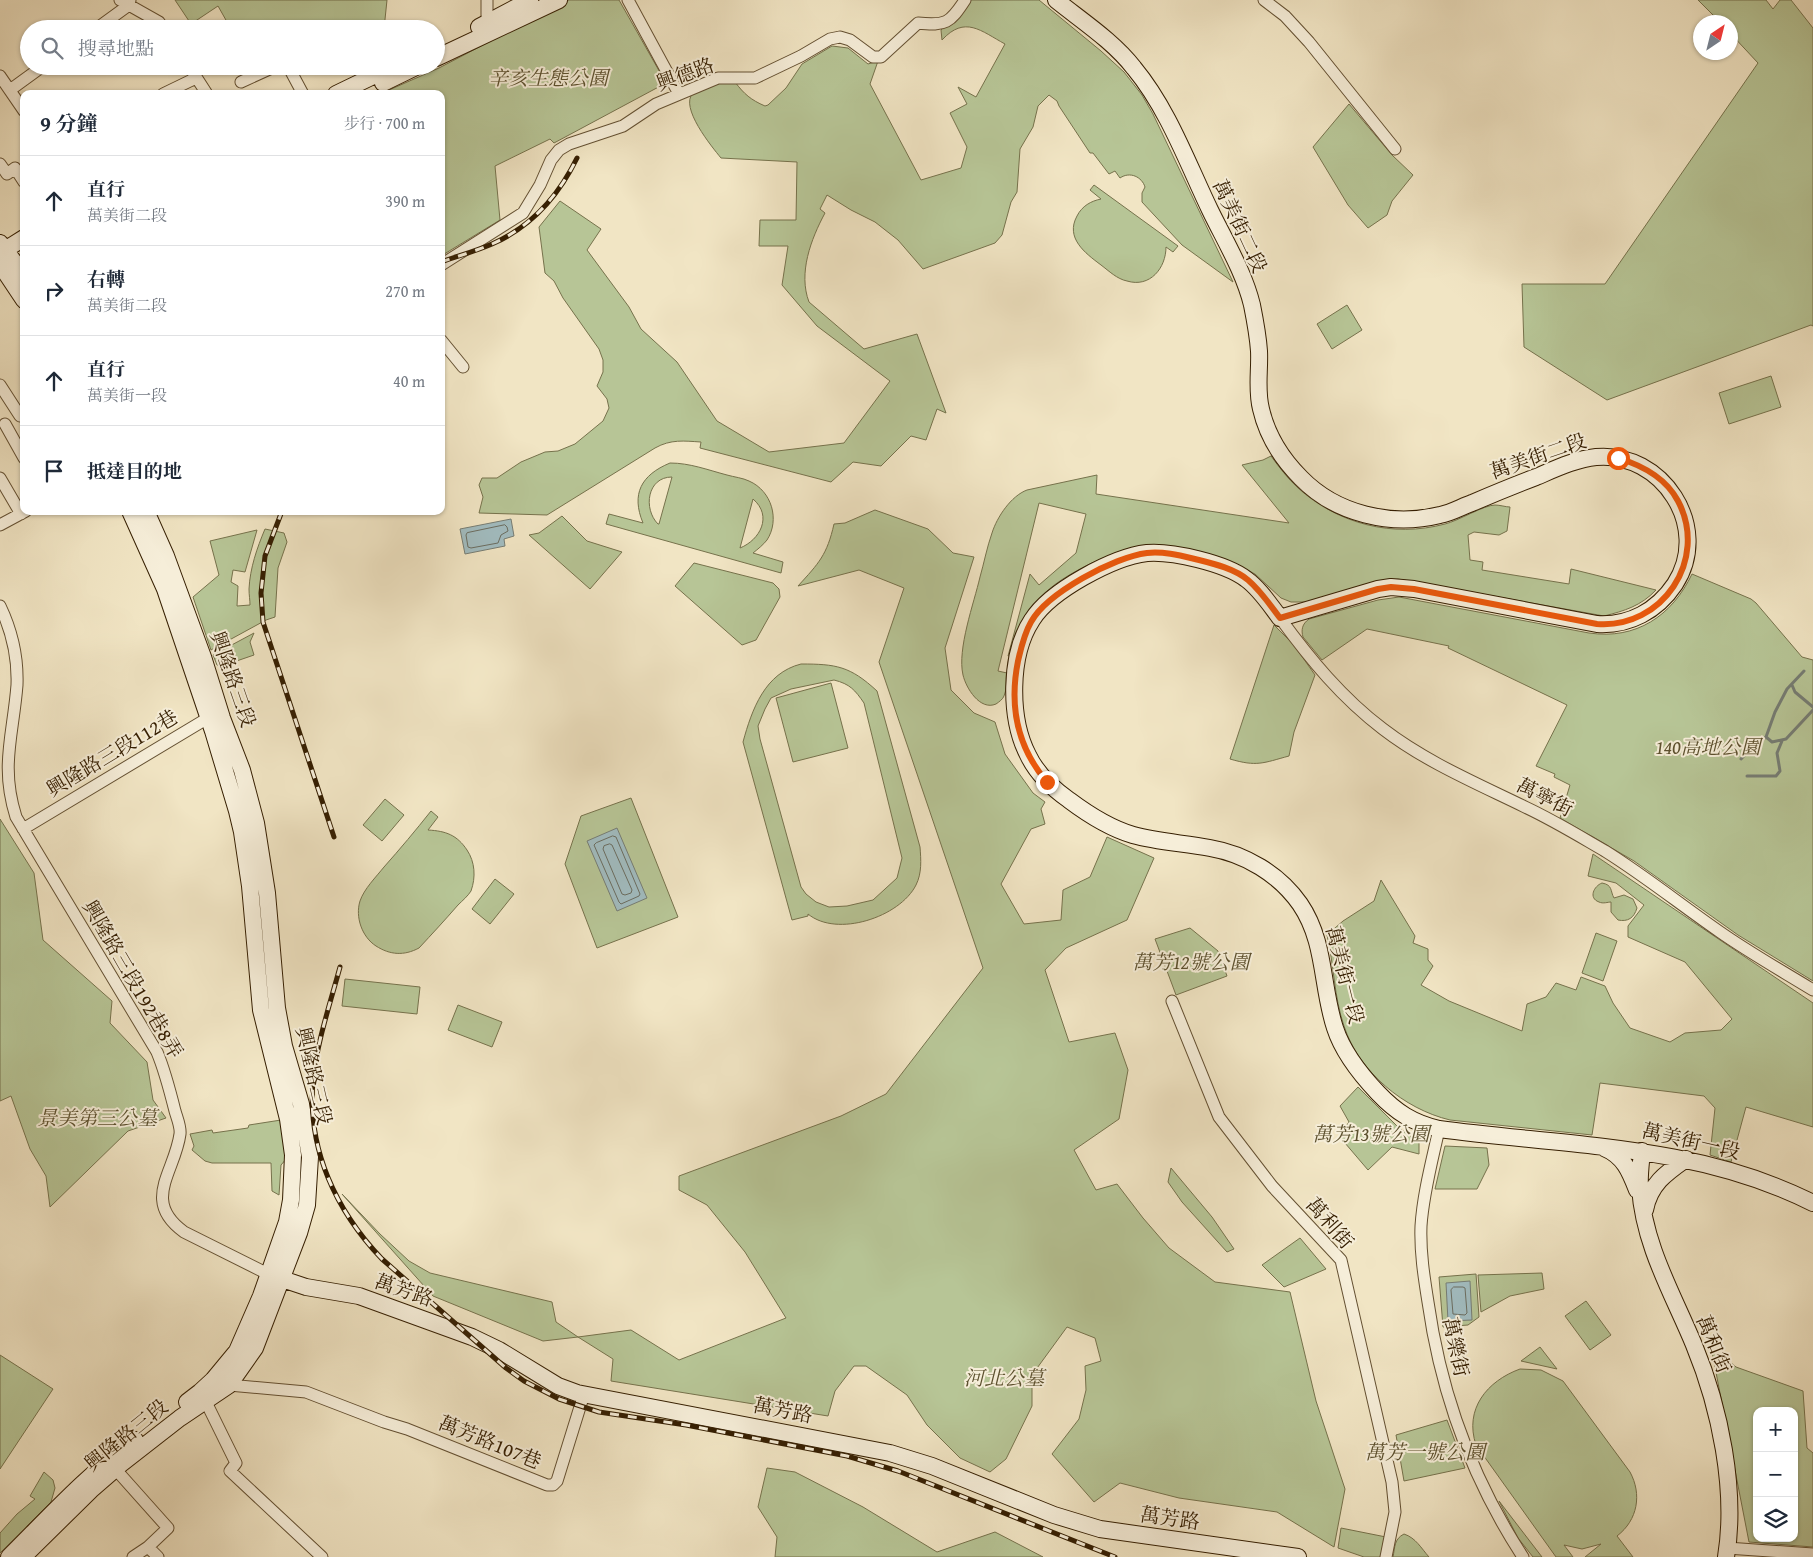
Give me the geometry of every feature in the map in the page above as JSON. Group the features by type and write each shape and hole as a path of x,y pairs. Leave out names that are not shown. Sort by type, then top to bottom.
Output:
{"street":[{"path":"487,0 490,26"},
{"path":"445,53 530,0"},
{"path":"445,43 490,26 508,25 559,0"},
{"path":"628,0 679,94"},
{"name":"興德路","path":"445,262 523,213 540,185 551,160 559,150 569,144 624,126 644,111 718,78 754,78 802,56 830,38 840,37 850,40 873,57 881,57 918,23 935,25 948,22 965,0"},
{"name":"萬美街二段","path":"1056,0 1124,56 1143,79 1161,106 1240,273 1251,302 1257,337 1260,407 1267,427 1277,447 1290,466 1303,480 1343,507 1363,514 1385,519 1423,519 1443,515 1564,466 1592,457 1606,456 1630,462 1656,476 1674,495 1682,512 1687,538 1687,552 1678,579 1671,590 1650,610 1625,622 1611,625 1597,624 1414,589 1391,587 1378,589 1280,618"},
{"path":"1264,0 1285,16 1309,42 1395,149"},
{"path":"106,20 126,2 156,20"},
{"path":"10,90 31,75"},
{"path":"194,75 204,90"},
{"path":"241,82 256,75"},
{"path":"293,75 301,90"},
{"path":"344,90 375,75"},
{"path":"369,90 400,75"},
{"path":"0,76 20,105"},
{"path":"171,90 196,78"},
{"path":"0,164 7,174 15,168 20,176"},
{"path":"5,256 20,242"},
{"path":"5,256 20,271"},
{"path":"5,256 20,291"},
{"path":"445,345 463,367"},
{"path":"0,385 20,411"},
{"path":"20,415 2,426 20,452"},
{"path":"0,478 20,508"},
{"path":"0,525 20,515"},
{"name":"興隆路三段","path":"9,1557 64,1500 203,1396 237,1351 299,1233 307,1206 310,1157 301,1104 284,1046 277,1008 267,893 256,823 242,770 215,718 165,589 132,515"},
{"name":"興隆路三段","path":"148,515 166,556 190,622 215,718"},
{"name":"萬美街一段","path":"1280,618 1248,580 1238,573 1207,562 1161,553 1139,555 1117,562 1066,588 1042,607 1032,620 1024,636 1016,674 1014,695 1017,727 1030,759 1047,782 1079,808 1108,826 1148,838 1228,852 1256,865 1279,880 1299,903 1313,927 1321,956 1335,1028 1341,1044 1352,1062 1374,1089 1413,1122 1439,1129 1642,1151 1686,1159 1757,1180 1813,1202"},
{"name":"興隆路三段192巷8弄","path":"0,606 12,638 17,669 4,758 5,788 9,802 23,829 155,1048 163,1065 180,1134 162,1192 163,1202 169,1218 184,1232 276,1277"},
{"name":"萬寧街","path":"1280,618 1322,671 1347,698 1406,745 1447,769 1528,808 1606,852 1668,893 1736,942 1813,990"},
{"name":"興隆路三段112巷","path":"23,829 215,718"},
{"name":"萬利街","path":"1172,1001 1219,1117 1272,1186 1341,1260 1392,1482 1395,1512 1386,1557"},
{"name":"萬樂街","path":"1439,1129 1423,1204 1421,1228 1424,1276 1436,1352 1446,1393 1470,1459 1498,1516 1523,1557"},
{"path":"1598,1146 1610,1151 1623,1161 1630,1172 1643,1209"},
{"name":"萬和街","path":"1642,1151 1640,1187 1643,1209 1661,1271 1697,1353 1706,1376 1715,1409 1726,1471 1729,1528 1726,1553"},
{"path":"1643,1209 1657,1182 1686,1159"},
{"name":"興隆路三段","path":"203,1396 229,1386 255,1348 276,1277"},
{"name":"萬芳路","path":"276,1277 319,1290 359,1296 472,1337 500,1350 558,1386 584,1394 899,1456 932,1466 1054,1516 1100,1529 1298,1557"},
{"name":"萬芳路107巷","path":"229,1386 306,1392 407,1429 547,1485 553,1485 557,1481 584,1394"},
{"path":"203,1396 236,1463 230,1471 322,1557"},
{"path":"112,1465 168,1528 148,1547 133,1557"},
{"name":"興隆路三段","path":"23,1557 91,1490 112,1465"},
{"path":"148,1547 158,1557"},
{"path":"1726,1553 1813,1554"}],"green space":[{"path":"175,0 387,0 385,20 226,20 218,6 197,20 188,20"},
{"name":"辛亥生態公園","path":"569,0 619,0 666,83 554,143 550,139 495,166 500,220 445,254 445,90 389,90 423,75 445,75 445,65"},
{"path":"970,0 1039,0 1124,72 1142,95 1153,114 1233,282 1182,245 1142,202 1142,193 1145,187 1141,180 1132,175 1120,178 1115,171 1109,174 1093,153 1090,153 1057,101 1049,95 1038,106 1033,127 1020,149 1017,192 1011,202 1002,235 995,243 923,269 898,240 875,222 827,195 820,209 825,213 811,245 806,268 805,280 809,302 864,349 917,334 946,413 937,409 926,440 911,436 881,466 853,462 831,482 700,448 701,442 672,442 655,448 547,515 479,513 483,497 479,485 482,478 497,478 521,462 545,452 558,451 575,444 603,421 609,408 607,399 597,386 603,372 603,360 599,349 563,298 554,281 545,273 539,227 560,201 601,229 587,250 629,307 641,329 677,362 717,421 769,452 844,443 890,381 817,326 782,285 788,246 759,246 760,220 796,220 797,162 721,158 698,127 690,108 690,99 693,93 702,87 735,82 748,96 765,106 786,88 802,64 832,46 848,48 868,64 878,61 870,84 921,180 961,168 967,147 950,113 967,104 958,87 976,97 1005,44 981,30 966,27 950,32 942,40 941,30"},
{"path":"1698,0 1766,0 1773,9 1780,0 1791,0 1813,28 1813,326 1811,325 1607,400 1524,347 1522,284 1605,284 1758,63 1738,42 1738,15 1713,15"},
{"path":"1349,104 1392,155 1413,175 1392,201 1387,215 1368,228 1348,205 1313,147"},
{"path":"1094,185 1178,246 1173,252 1166,247 1160,269 1149,279 1143,282 1135,282 1120,278 1089,255 1078,244 1073,231 1077,216 1081,209 1101,199 1090,190"},
{"path":"1347,305 1362,330 1332,349 1317,324"},
{"path":"1771,376 1781,407 1729,424 1719,393"},
{"path":"1271,456 1291,481 1314,500 1331,511 1367,525 1386,528 1425,528 1445,524 1490,506 1510,507 1507,531 1499,535 1474,532 1468,535 1470,560 1483,562 1482,570 1569,584 1571,569 1656,590 1632,607 1604,616 1398,579 1378,581 1306,602 1291,602 1281,598 1255,574 1229,561 1147,546 1119,552 1092,563 1076,571 1050,589 1029,611 1021,624 1010,656 1008,656 1030,574 1039,585 1076,553 1086,514 1039,503 998,671 1007,673 1005,694 996,704 990,705 979,701 975,697 967,686 963,675 962,652 964,639 992,533 997,520 1015,497 1027,490 1097,475 1096,494 1289,523 1242,465"},
{"path":"670,463 692,465 744,479 757,486 772,507 773,524 767,540 753,553 783,562 781,573 606,524 609,514 643,523 638,503 641,487 652,473","holes":["672,477 659,524 658,524 650,510 650,495 657,482 664,478","753,499 762,513 762,527 753,539 740,548"]},
{"name":"河北公墓","path":"875,510 928,529 953,553 974,557 945,648 951,690 974,713 995,722 1005,754 1033,793 1045,802 1041,809 1045,824 1031,829 1001,884 1024,924 1061,920 1063,890 1090,877 1107,837 1154,858 1127,920 1066,948 1045,970 1069,1042 1115,1033 1128,1070 1119,1119 1074,1150 1096,1190 1117,1184 1169,1248 1215,1282 1290,1292 1316,1401 1345,1489 1334,1547 1277,1512 1179,1498 1120,1483 1094,1502 1052,1454 1079,1419 1086,1390 1085,1366 1101,1361 1095,1338 1067,1327 1032,1375 1032,1406 1006,1459 990,1472 960,1458 927,1425 907,1395 866,1366 854,1366 835,1391 828,1416 611,1381 613,1359 578,1337 631,1330 679,1360 786,1318 745,1252 707,1205 679,1190 679,1176 841,1116 886,1094 983,968 879,662 904,588 859,570 798,586 821,558 828,544 834,524 845,523"},
{"path":"562,516 587,541 622,552 590,589 529,535 539,533"},
{"path":"265,529 284,533 287,542 278,568 275,617 211,650 193,597 219,575 210,541 257,530 245,572 233,570 231,582 238,586 237,606 250,605 249,589 252,566"},
{"path":"694,563 773,583 779,589 780,597 756,640 742,645 675,586"},
{"name":"140高地公園","path":"1692,574 1751,599 1802,657 1813,660 1813,981 1738,935 1634,861 1560,818 1570,785 1554,777 1555,774 1536,766 1567,705 1448,648 1449,646 1367,629 1322,660 1302,634 1303,625 1309,619 1378,600 1399,597 1589,633 1622,633 1651,622 1663,613 1684,589"},
{"path":"1274,625 1294,645 1315,675 1294,732 1289,756 1260,763 1247,763 1230,759"},
{"path":"254,633 250,642 254,655 222,666 217,665 213,655"},
{"path":"801,664 842,668 859,676 877,691 920,847 921,866 916,885 908,896 882,915 851,924 835,924 820,921 808,914 808,916 792,920 743,742 751,717 762,694 778,675","holes":["834,680 852,688 864,703 902,858 897,878 873,900 847,906 829,907 816,902 801,887 758,726 771,698 791,689"]},
{"path":"831,683 848,748 793,762 776,698"},
{"path":"631,798 678,917 597,948 565,864 581,816"},
{"path":"385,799 404,815 382,841 363,825"},
{"path":"431,811 438,817 428,830 440,831 455,837 470,855 474,870 471,891 419,948 408,952 392,953 376,946 363,932 358,914 360,901 370,883"},
{"name":"景美第三公墓","path":"0,819 34,873 43,940 112,1001 110,1023 147,1062 153,1100 166,1118 128,1131 50,1207 46,1176 30,1149 11,1096 0,1101"},
{"path":"1593,854 1813,1003 1813,1127 1746,1107 1731,1162 1710,1155 1715,1108 1704,1096 1600,1083 1592,1135 1450,1120 1433,1115 1400,1098 1385,1086 1360,1059 1344,1026 1338,1004 1327,935 1343,921 1374,901 1381,880 1415,936 1413,943 1428,949 1428,960 1433,966 1421,985 1449,1001 1522,1031 1527,1004 1546,997 1556,983 1576,990 1581,977 1605,986 1613,1003 1630,1028 1670,1042 1685,1033 1721,1030 1732,1019 1685,962 1628,937 1628,926 1644,905 1616,883 1588,876"},
{"path":"495,879 514,894 490,924 472,909"},
{"path":"1602,883 1610,887 1614,898 1624,895 1633,899 1637,908 1632,917 1628,920 1618,920 1611,912 1611,902 1602,903 1594,898 1593,892"},
{"name":"萬芳12號公園","path":"1190,928 1218,951 1227,976 1176,995 1155,939"},
{"path":"1596,933 1617,941 1603,981 1582,973"},
{"path":"345,979 420,987 417,1014 342,1006"},
{"path":"458,1005 502,1022 492,1047 448,1030"},
{"name":"萬芳13號公園","path":"1358,1087 1399,1128 1419,1142 1419,1154 1392,1147 1368,1170 1339,1136 1349,1122 1340,1106"},
{"path":"281,1120 287,1158 281,1165 279,1195 272,1191 271,1163 212,1163 205,1161 192,1150 194,1146 190,1134 212,1130 213,1133 248,1128 249,1125"},
{"path":"1445,1146 1487,1148 1489,1165 1477,1189 1435,1189"},
{"path":"1171,1168 1212,1217 1234,1249 1227,1252 1182,1202 1168,1182"},
{"path":"342,1194 409,1261 430,1273 552,1302 556,1322 578,1337 543,1341 433,1296"},
{"path":"1300,1238 1326,1269 1284,1287 1262,1265"},
{"path":"1542,1273 1544,1289 1510,1296 1481,1312 1478,1275"},
{"path":"1476,1274 1479,1317 1468,1325 1443,1327 1439,1277"},
{"path":"1586,1301 1611,1335 1590,1350 1565,1316"},
{"path":"1540,1347 1557,1369 1521,1361"},
{"path":"1712,1352 1721,1354 1736,1367 1803,1391 1807,1448 1813,1453 1813,1547 1749,1542"},
{"path":"0,1355 53,1389 0,1469"},
{"path":"1520,1369 1541,1370 1563,1381 1630,1472 1636,1489 1636,1506 1630,1522 1617,1536 1633,1557 1585,1557 1601,1544 1582,1549 1564,1545 1573,1557 1556,1557 1476,1445 1473,1420 1481,1398 1498,1381"},
{"name":"萬芳一號公園","path":"1447,1420 1465,1468 1404,1481 1396,1435"},
{"path":"767,1468 795,1472 863,1507 937,1552 995,1532 1043,1557 775,1557 777,1537 758,1507"},
{"path":"44,1472 53,1480 55,1488 51,1502 0,1553 0,1533 17,1514 35,1499 30,1496"},
{"path":"1499,1501 1542,1557 1533,1557 1518,1538"},
{"path":"1341,1528 1386,1537 1383,1557 1364,1557 1338,1548"},
{"path":"1404,1534 1415,1541 1429,1557 1393,1557 1397,1541"}],"water":[{"path":"511,519 514,536 504,539 505,546 465,554 460,529"},
{"path":"617,828 647,898 617,911 587,841"},
{"path":"1470,1281 1472,1320 1448,1321 1446,1283"}],"waterway":[{"path":"1804,671 1787,689 1775,712 1766,737 1772,742 1786,739 1813,710"},
{"path":"1792,685 1795,692 1813,707"},
{"path":"1741,759 1751,748 1766,737"},
{"path":"1747,776 1776,776 1780,771 1777,753 1782,741"}],"railway":[{"path":"445,261 492,244 519,229 542,208 562,185 577,158"},
{"path":"280,515 265,556 261,593 263,622 334,837"},
{"path":"340,967 321,1038 313,1081 312,1106 315,1131 320,1155 328,1178 338,1200 351,1220 382,1259 506,1368 524,1381 559,1399 599,1412 686,1425 847,1456 898,1471 1115,1557"}],"route":[{"path":"1047,782 1026,752 1017,727 1014,695 1017,667 1024,636 1032,620 1052,598 1083,578 1132,556 1146,553 1174,554 1207,562 1238,573 1256,588 1280,618 1378,589 1402,587 1597,624 1611,625 1625,622 1650,610 1671,590 1684,565 1687,552 1687,538 1678,500 1666,485 1648,471 1618,458"}]}
